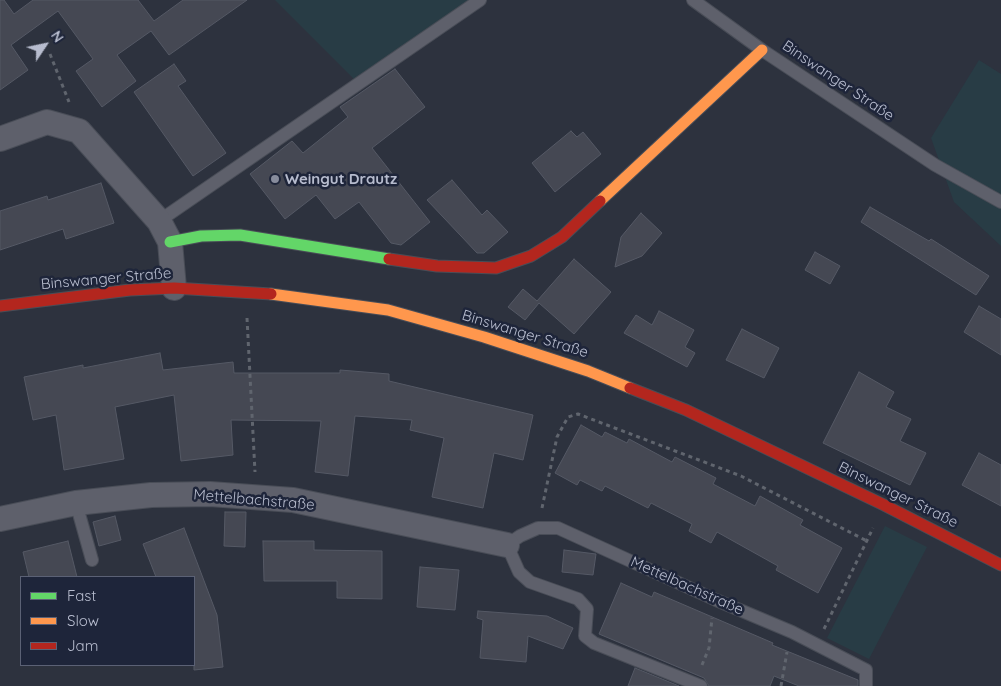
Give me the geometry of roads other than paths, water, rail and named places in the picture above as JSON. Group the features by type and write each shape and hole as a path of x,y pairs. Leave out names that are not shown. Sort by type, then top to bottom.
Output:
{"main road":[{"name":"Binswanger Straße","path":"165,232 201,236 240,235 437,266 478,270 496,268 531,256 562,237 762,50"},
{"name":"Binswanger Straße","path":"0,306 121,290 174,288 246,291 318,299 388,310 484,337 588,371 686,410 884,505 1001,565"}],"street":[{"path":"0,139 47,122 80,131 165,232 174,288"},
{"name":"Mettelbachstraße","path":"0,519 76,503 151,495 210,494 293,500 507,545"}],"lane":[{"path":"165,232 480,0"},
{"path":"693,0 762,50"},
{"name":"Binswanger Straße","path":"762,50 935,165 1001,202"},
{"path":"76,503 92,560"},
{"name":"Mettelbachstraße","path":"507,545 520,536 538,528 558,528 817,644 866,670 866,686"},
{"path":"507,545 519,572 530,582 578,599 587,609 585,636 594,643 697,684"}],"place":[{"name":"Weingut Drautz","path":"275,179"}]}
